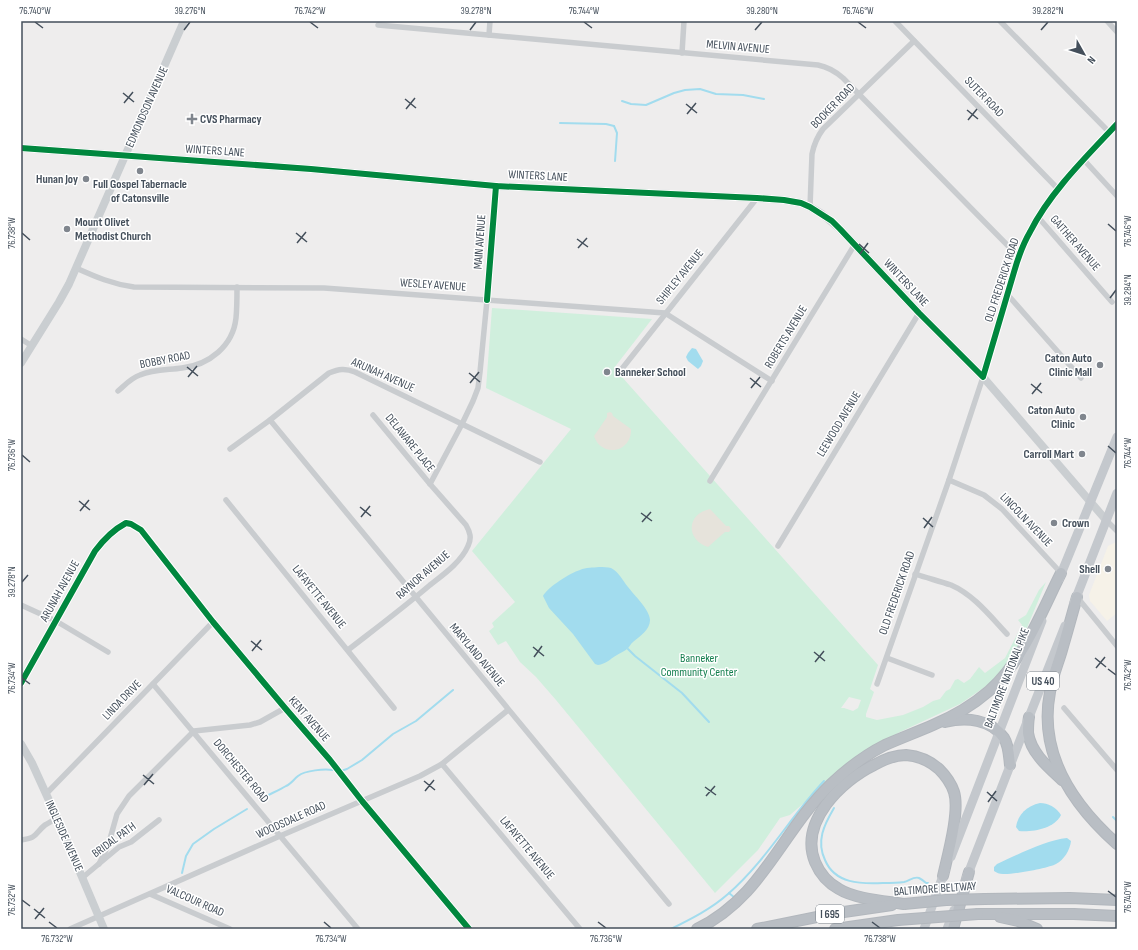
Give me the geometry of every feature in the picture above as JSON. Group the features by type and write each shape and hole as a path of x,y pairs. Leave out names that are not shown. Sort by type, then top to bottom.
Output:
{"highway":[{"path":"697,929 716,919 727,911 750,888 761,876 815,801 845,772 886,745 934,725 990,691 1017,660 1061,573"},
{"path":"1064,782 1050,740 1048,708 1054,676 1077,597"},
{"path":"1028,717 1028,732 1033,749 1064,782 1073,796 1094,821 1117,844"},
{"path":"934,725 962,719 984,722 992,726 1004,739 1010,765"},
{"path":"904,904 851,895 840,890 823,876 813,857 811,847 815,824 830,800 840,788 852,778 881,761 906,755 928,761 944,774 954,793 956,808 943,876"},
{"path":"953,929 969,872"},
{"name":"BALTIMORE BELTWAY","path":"757,929 837,913 946,900 1063,898 1117,900"},
{"path":"982,914 1018,921 1037,929"},
{"name":"I 695","path":"835,929 898,920 982,914 1074,914 1117,916"}],"main road":[{"name":"BALTIMORE NATIONAL PIKE","path":"924,929 943,876 1061,573 1117,437"},
{"name":"US 40","path":"947,929 1028,717 1077,597 1117,493"}],"street":[{"name":"EDMONDSON AVENUE","path":"21,363 59,302 76,268 184,21"},
{"path":"489,35 490,21"},
{"path":"682,53 684,21"},
{"name":"SUTER ROAD","path":"895,21 1058,189"},
{"path":"1000,21 1109,132"},
{"path":"1107,21 1117,32"},
{"name":"MELVIN AVENUE","path":"378,25 822,66 836,72 859,94 1019,257"},
{"name":"BOOKER ROAD","path":"810,207 814,145 817,138 823,129 914,41"},
{"name":"OLD FREDERICK ROAD","path":"877,684 949,480 983,377 1019,257 1030,231 1058,189 1117,124"},
{"name":"WINTERS LANE","path":"21,148 311,169 496,186 757,198 801,203 832,221 855,244 919,314 983,377 1117,531"},
{"path":"1084,160 1117,196"},
{"name":"MAIN AVENUE","path":"430,484 462,424 478,388 496,186"},
{"name":"SHIPLEY AVENUE","path":"620,370 757,198"},
{"name":"GAITHER AVENUE","path":"1038,217 1112,302"},
{"name":"ROBERTS AVENUE","path":"710,481 855,244"},
{"name":"WESLEY AVENUE","path":"76,268 109,283 127,286 324,288 664,313 772,381"},
{"name":"BOBBY ROAD","path":"118,391 130,380 141,374 193,366 202,363 218,353 230,338 234,329 236,318 237,287"},
{"path":"1007,294 1081,378"},
{"name":"LEEWOOD AVENUE","path":"778,546 919,314"},
{"path":"21,339 32,346"},
{"name":"ARUNAH AVENUE","path":"230,450 329,372 337,369 343,369 354,372 540,462"},
{"name":"DELAWARE PLACE","path":"373,415 430,484"},
{"name":"MARYLAND AVENUE","path":"270,420 669,904"},
{"name":"LINCOLN AVENUE","path":"949,480 984,495 1002,509 1061,573"},
{"name":"RAYNOR AVENUE","path":"348,650 449,570 458,561 469,545 470,533 466,525 430,484"},
{"name":"LAFAYETTE AVENUE","path":"226,500 394,708"},
{"name":"ARUNAH AVENUE","path":"21,683 87,563 103,540 113,530 126,523 131,524"},
{"name":"KENT AVENUE","path":"131,524 141,530 213,622 330,760 362,801 469,929"},
{"path":"915,574 961,590 980,604 1007,634"},
{"path":"1077,597 1117,646"},
{"path":"21,605 56,621 108,652"},
{"name":"LINDA DRIVE","path":"46,794 213,622"},
{"path":"887,658 932,675"},
{"name":"DORCHESTER ROAD","path":"153,684 358,929"},
{"path":"99,864 108,846 116,814 122,804 194,732 250,725 260,722 285,708"},
{"path":"1064,708 1117,769"},
{"name":"WOODSDALE ROAD","path":"70,929 420,776 442,764 508,710"},
{"name":"INGLESIDE AVENUE","path":"21,744 32,763 46,794 104,929"},
{"name":"LAFAYETTE AVENUE","path":"442,764 580,929"},
{"path":"21,840 33,838 56,818"},
{"name":"BRIDAL PATH","path":"82,878 119,847 131,842 159,820"},
{"name":"VALCOUR ROAD","path":"150,894 230,929"}],"shaded area":[{"path":"1116,542 1117,613 1107,621 1090,601 1089,595 1108,546"}],"green space":[{"name":"Banneker Community Center","path":"492,308 652,319 614,368 878,665 870,689 874,692 866,717 877,720 903,715 923,707 940,699 946,691 950,689 955,680 958,679 964,683 970,679 979,667 985,673 1005,658 1022,625 1018,620 1026,615 1039,590 1046,582 1026,630 1013,655 995,680 960,704 900,732 863,752 790,815 780,818 758,850 715,893 556,700 536,677 520,662 506,641 498,645 489,631 494,627 492,623 515,602 472,551 571,429 486,388","holes":["849,697 861,700 858,708 853,711 841,708"]}],"sand":[{"path":"610,412 613,416 631,429 630,437 627,443 622,448 616,450 603,448 594,436 607,417 607,413"},
{"path":"710,509 726,526 729,526 731,529 729,532 725,532 708,547 701,544 696,539 692,527 696,516"}],"water":[{"path":"692,348 696,349 703,361 698,369 688,361 686,357"},
{"path":"585,568 611,568 621,577 645,607 649,616 650,624 628,648 615,657 598,665 595,664 573,634 549,608 543,596 554,585 571,574"},
{"path":"1040,803 1049,805 1057,810 1061,815 1058,820 1043,829 1019,831 1016,827 1021,814 1027,808"},
{"path":"1067,838 1071,841 1066,854 1059,862 1052,866 1007,874 1000,874 994,871 994,867 997,864 1022,852 1059,839"}],"waterway":[{"path":"622,101 631,104 646,105 674,93 685,90 700,89 716,94 743,95 764,99"},
{"path":"560,123 606,124 614,126"},
{"path":"614,126 617,133 615,161"},
{"path":"628,649 682,693 709,722"},
{"path":"341,771 362,760 393,734 416,721 453,690"},
{"path":"261,799 288,785 301,774 315,770 333,770"},
{"path":"671,929 708,909 742,881 824,781"},
{"path":"834,808 824,827 821,846 825,860 829,868 835,874 850,881 866,883 899,883 913,878 921,879 928,883"},
{"path":"182,873 186,856 193,844 247,809"},
{"path":"1113,817 1117,821"},
{"path":"729,893 735,898"}],"cycle path":[{"path":"21,148 311,169 496,186 757,198 801,203 832,221 919,313 983,377 1021,251 1027,237 1038,217 1058,189 1117,124"},
{"path":"487,300 496,186"},
{"path":"21,683 95,551 113,532 126,523 131,524 141,530 213,622 330,760 362,801 469,929"}],"place":[{"name":"CVS Pharmacy","path":"192,119"},
{"name":"Full Gospel Tabernacle of Catonsville","path":"140,171"},
{"name":"Hunan Joy","path":"86,179"},
{"name":"Mount Olivet Methodist Church","path":"67,229"},
{"name":"Caton Auto Clinic Mall","path":"1100,365"},
{"name":"Banneker School","path":"607,372"},
{"name":"Caton Auto Clinic","path":"1083,417"},
{"name":"Carroll Mart","path":"1082,454"},
{"name":"Crown","path":"1054,523"},
{"name":"Shell","path":"1108,569"}]}
